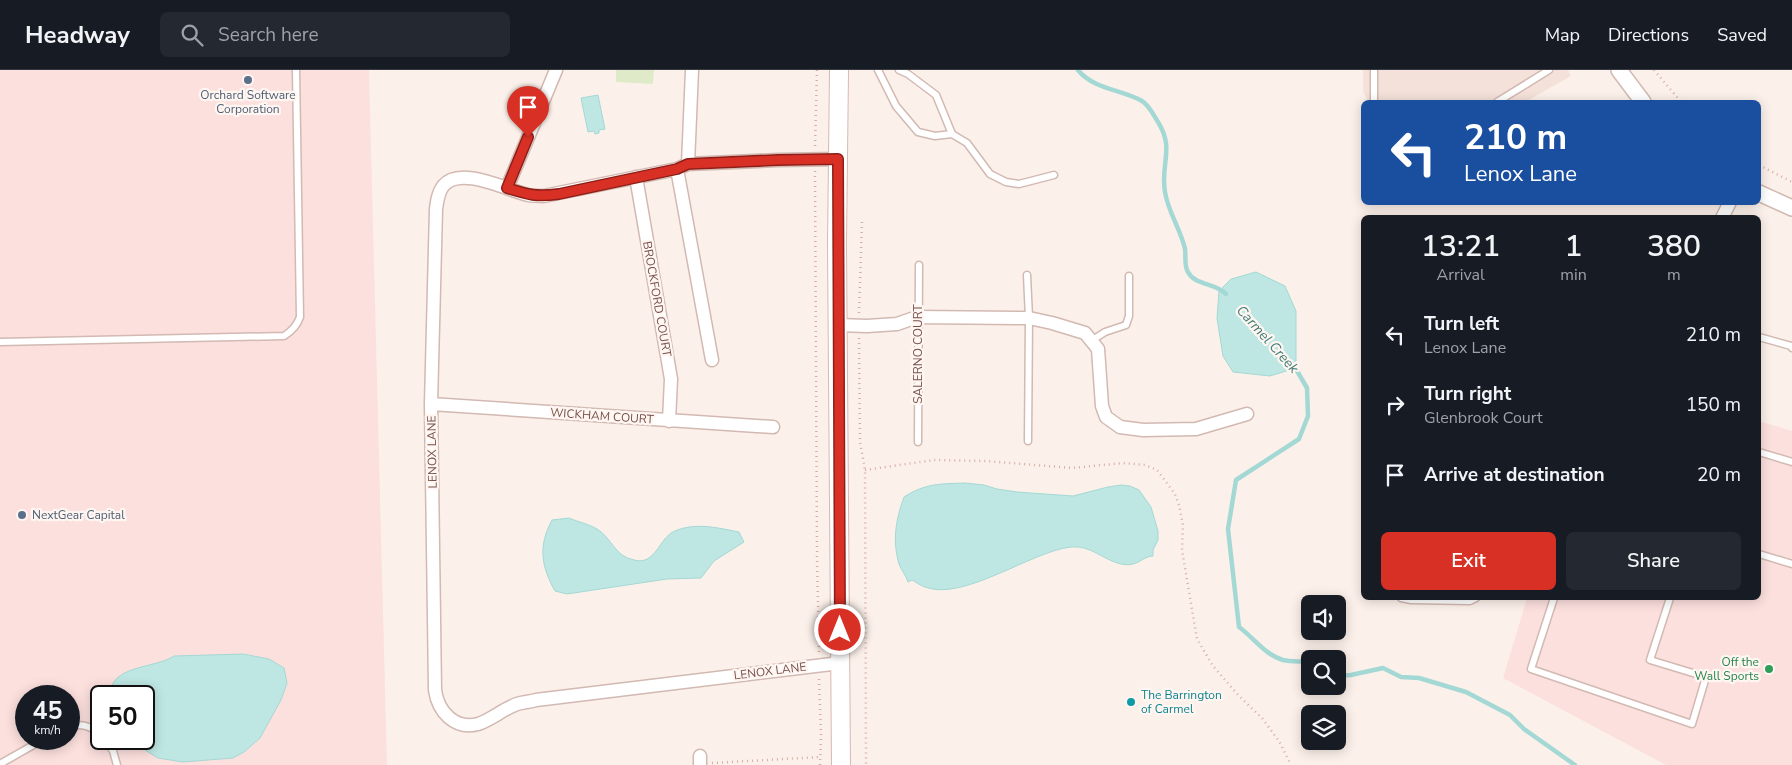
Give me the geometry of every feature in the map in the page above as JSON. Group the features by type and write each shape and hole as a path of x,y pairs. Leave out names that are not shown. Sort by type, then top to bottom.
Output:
{"main road":[{"path":"839,70 838,325 841,765"}],"street":[{"path":"507,188 556,70"},
{"path":"692,70 682,166 712,360"},
{"path":"1618,70 1641,100"},
{"name":"LENOX LANE","path":"838,159 778,160 682,166 544,196 530,196 471,178 455,178 442,188 438,196 434,234 431,404 435,690 439,707 450,719 461,724 478,724 517,704 536,700 840,663"},
{"name":"BROCKFORD COURT","path":"636,177 671,379 669,421"},
{"path":"1761,194 1792,208"},
{"path":"838,325 897,324 918,317 1029,318 1052,323 1085,333 1098,349 1102,406 1106,417 1120,427 1143,430 1196,429 1247,414"},
{"name":"WICKHAM COURT","path":"431,404 773,427"}],"lane":[{"path":"0,342 284,336 291,332 297,325 300,317 296,70"},
{"path":"878,70 896,106 918,132 935,136 952,134"},
{"path":"898,70 908,74 936,95 952,134 967,143 990,174 1006,182 1019,184 1054,175"},
{"path":"1374,70 1374,100"},
{"path":"1500,100 1549,70"},
{"name":"SALERNO COURT","path":"918,442 919,265"},
{"path":"1027,275 1029,318 1028,441"},
{"path":"1091,341 1105,332 1126,325 1129,316 1129,276"},
{"path":"1761,338 1791,346 1792,348"},
{"path":"1761,453 1792,462"},
{"path":"1761,555 1792,564"},
{"path":"1411,600 1472,600"},
{"path":"1553,600 1531,670 1692,724 1706,677 1650,660 1669,600"},
{"path":"0,764 25,750"},
{"path":"112,750 117,765"}],"path":[{"path":"817,70 815,160 816,547 819,648"},
{"path":"1654,70 1679,100"},
{"path":"1761,166 1792,182"},
{"path":"862,222 858,326 860,442 865,470 866,765"},
{"path":"865,470 934,460 986,461 1072,468 1123,463 1145,465 1157,470 1175,494 1179,505 1183,526 1182,550 1197,639 1213,666 1239,696 1262,718 1279,741 1290,765"},
{"path":"820,684 820,765"},
{"path":"703,761 756,761 820,757"}],"shaded area":[{"path":"0,70 369,70 387,765 0,765"},
{"path":"1363,70 1568,70 1571,76 1529,100 1367,100 1363,91"},
{"path":"1761,422 1792,431 1792,765 1666,765 1503,678 1526,600 1761,600"}],"green space":[{"path":"616,70 654,70 653,84 616,82"}],"water":[{"path":"598,95 605,129 599,130 599,133 595,134 594,131 588,132 581,98"},
{"path":"1256,272 1285,286 1296,311 1296,368 1270,376 1233,372 1223,356 1217,318 1219,291 1231,279"},
{"path":"965,483 1017,492 1073,496 1108,487 1130,486 1139,490 1151,507 1158,531 1158,540 1153,550 1153,556 1127,565 1115,562 1085,548 1071,547 1055,550 978,582 958,588 941,590 923,586 912,580 908,582 899,564 895,538 904,497 926,487"},
{"path":"569,518 597,529 622,555 641,561 652,555 670,534 683,528 699,526 739,532 744,542 714,561 701,578 667,579 567,594 555,591 550,582 544,564 543,547 552,520"},
{"path":"243,654 269,659 284,668 287,683 281,700 260,738 244,752 233,758 183,762 158,758 145,750 155,750 155,685 113,685 117,678 124,673 174,656"}],"waterway":[{"name":"Carmel Creek","path":"1078,70 1084,76 1100,85 1142,101 1151,111 1166,140 1165,192 1185,249 1187,270 1195,280 1216,287 1226,294"},
{"name":"Carmel Creek","path":"1293,364 1307,388 1308,416 1299,439 1236,480 1228,529 1239,627 1277,658 1286,661 1301,662"},
{"name":"Carmel Creek","path":"1346,675 1383,668 1401,677 1419,678 1466,692 1510,715 1524,729 1575,765"}],"place":[{"name":"Orchard Software Corporation","path":"248,80"},
{"name":"NextGear Capital","path":"22,515"},
{"name":"Off the Wall Sports","path":"1769,669"},
{"name":"The Barrington of Carmel","path":"1131,702"}],"route":[{"path":"528,137 507,188 530,196 559,194 677,169 688,164 838,159 840,630"}]}
